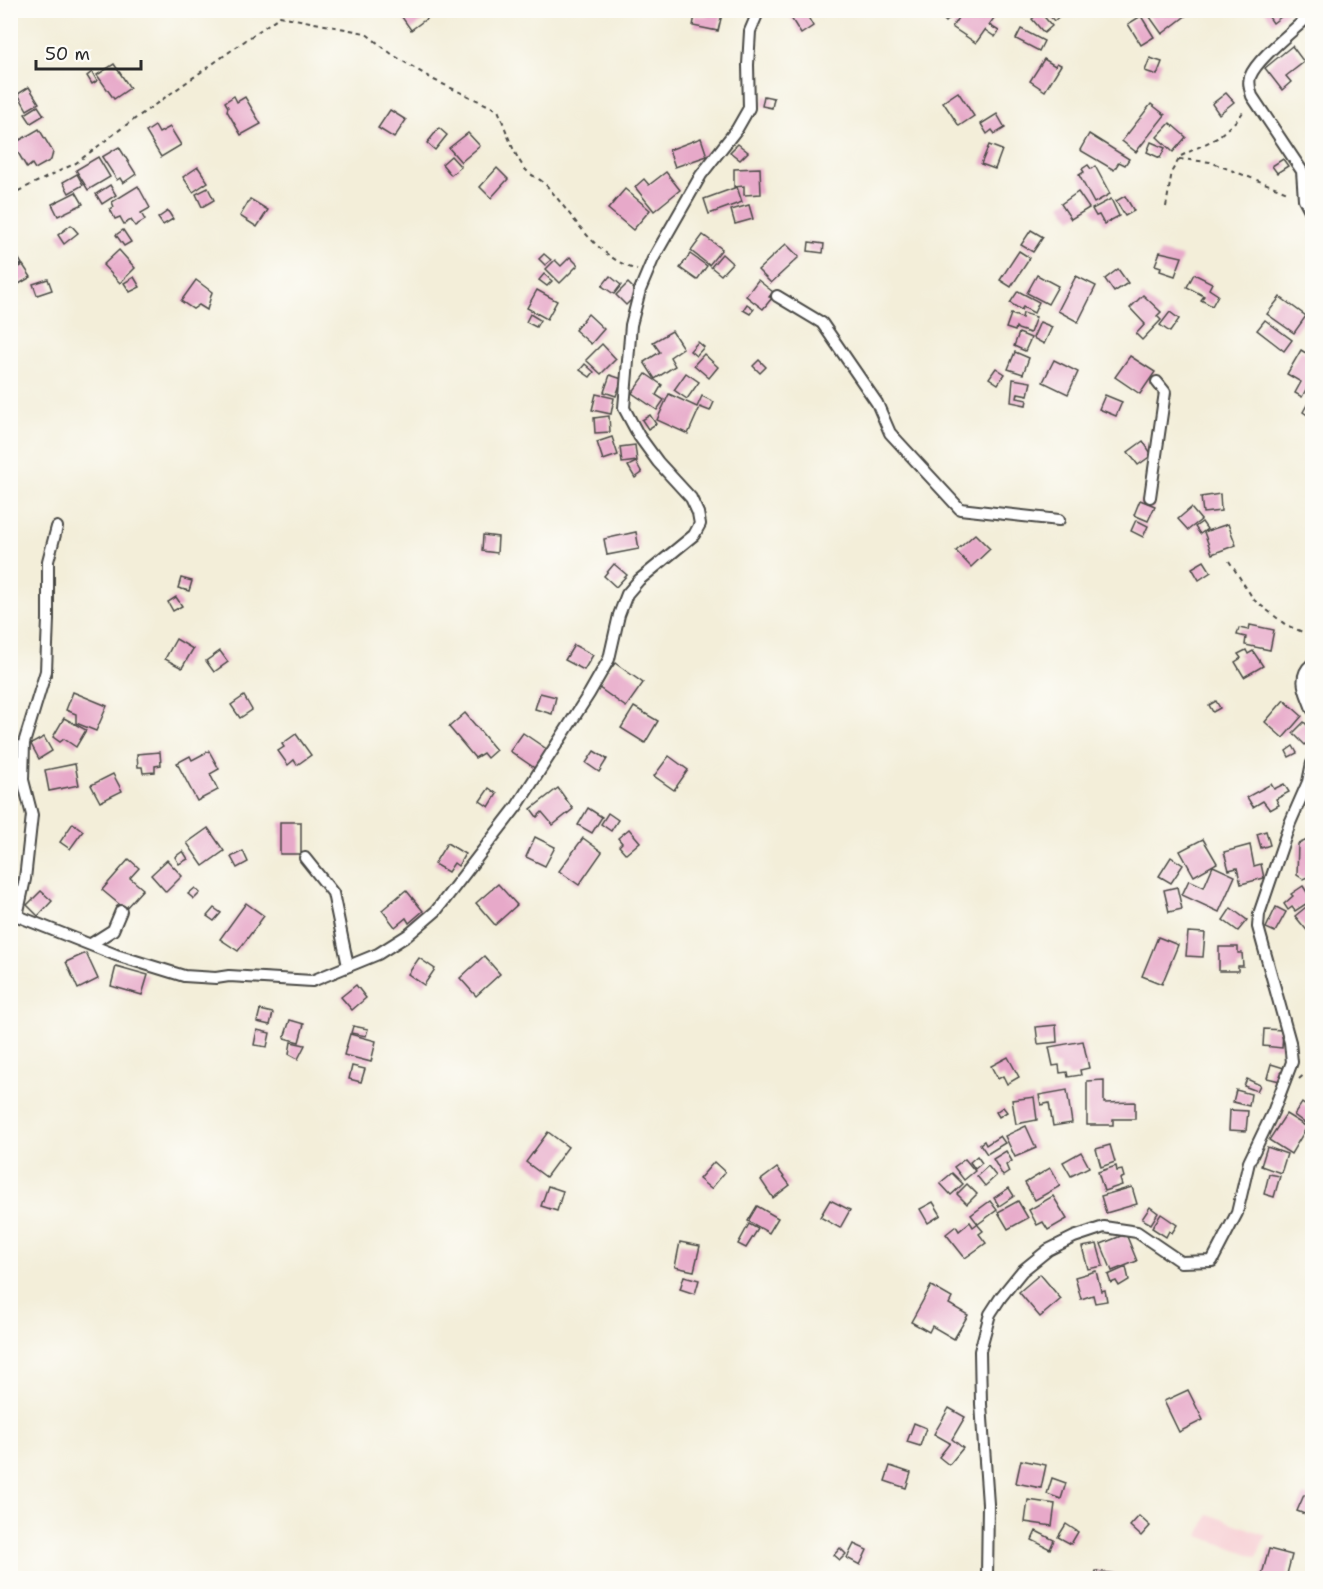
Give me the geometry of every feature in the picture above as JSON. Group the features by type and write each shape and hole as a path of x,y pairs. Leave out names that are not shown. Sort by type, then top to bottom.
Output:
{"street":[{"path":"57,527 48,561 46,671 24,743 23,780 32,816 25,879 14,914 116,954 184,976 216,978 230,976 312,981 378,954 408,936 436,911 517,806 589,694 609,658 619,615 627,594 639,580 694,535 700,525 698,513 691,498 658,462 639,436 624,408 631,325 640,290 653,259 701,175 737,129 749,108 750,31 759,10"},
{"path":"1312,13 1261,61 1251,75 1249,85 1252,96 1307,171 1304,199 1312,214"},
{"path":"777,296 822,323 877,403 890,433 960,509 1059,520"},
{"path":"1150,497 1165,392 1157,381"},
{"path":"1312,664 1305,670 1303,682 1312,710"},
{"path":"987,1578 988,1504 980,1352 990,1314 1001,1297 1022,1271 1048,1250 1074,1236 1104,1227 1137,1232 1181,1262 1212,1261 1237,1213 1249,1162 1273,1112 1292,1062 1290,1042 1258,927 1259,914 1290,823 1308,782 1312,762"},
{"path":"305,858 333,893 348,966"},
{"path":"91,944 113,930 121,911"}],"path":[{"path":"10,195 76,163 280,16 281,10"},
{"path":"280,16 365,33 393,55 434,80 498,110 512,146 526,170 545,184 595,245 626,266 647,273"},
{"path":"1166,207 1172,171 1181,156 1217,138 1239,118 1252,96"},
{"path":"1179,159 1210,162 1304,199"},
{"path":"1228,561 1254,600 1286,625 1312,636"}],"shaded area":[{"path":"1208,1514 1266,1535 1257,1557 1199,1536"}],"building":[{"path":"397,10 426,10 430,16 411,30"},
{"path":"708,10 731,10 730,15 722,14 718,31 693,26 695,15 707,17"},
{"path":"786,10 804,10 813,26 801,34"},
{"path":"938,10 958,10 946,22 936,12"},
{"path":"963,10 983,10 994,18 989,25 999,31 995,37 985,30 976,43 952,27"},
{"path":"1045,10 1066,10 1054,21"},
{"path":"1145,10 1185,10 1188,14 1162,34"},
{"path":"1264,10 1290,10 1273,23"},
{"path":"1040,12 1052,26 1044,33 1032,19"},
{"path":"1141,16 1154,37 1141,45 1128,24"},
{"path":"1021,29 1044,41 1039,51 1016,39"},
{"path":"1292,46 1304,62 1286,76 1291,82 1282,90 1265,68"},
{"path":"1150,58 1162,62 1157,75 1145,71"},
{"path":"1044,59 1055,66 1057,63 1061,65 1045,91 1030,81"},
{"path":"114,64 130,88 114,99 97,75"},
{"path":"92,72 97,81 92,84 87,76"},
{"path":"29,87 39,103 27,110 18,94"},
{"path":"958,92 974,116 959,126 943,102"},
{"path":"1226,93 1234,102 1219,114 1212,104"},
{"path":"234,96 237,102 245,97 261,124 241,135 227,111 228,107 225,102"},
{"path":"764,96 774,98 772,108 762,106"},
{"path":"1151,104 1165,115 1136,152 1122,141"},
{"path":"38,106 44,115 31,123 25,114"},
{"path":"390,110 406,120 394,138 378,128"},
{"path":"997,114 1005,128 995,134 992,130 987,134 981,124"},
{"path":"13,119 19,130 10,135 10,121"},
{"path":"1170,123 1186,137 1173,152 1157,137"},
{"path":"155,126 159,133 170,127 181,145 161,157 146,132"},
{"path":"439,128 447,135 435,150 427,143"},
{"path":"39,129 53,152 51,160 35,169 32,164 27,168 13,144"},
{"path":"468,133 480,146 461,162 449,148"},
{"path":"1089,134 1129,159 1125,165 1119,162 1114,170 1080,150"},
{"path":"701,138 707,156 675,167 669,150"},
{"path":"1151,142 1165,148 1160,158 1147,152"},
{"path":"738,144 748,152 740,160 730,152"},
{"path":"989,145 1002,150 995,169 981,164"},
{"path":"119,147 136,174 123,183 120,178 117,180 102,157"},
{"path":"451,156 461,167 451,175 442,164"},
{"path":"98,157 110,177 88,190 76,170"},
{"path":"1283,159 1288,166 1277,173 1272,166"},
{"path":"1088,165 1091,169 1095,166 1110,194 1094,203 1079,175"},
{"path":"198,167 208,182 193,192 183,177"},
{"path":"497,168 508,179 491,198 480,187"},
{"path":"760,168 761,194 744,195 744,186 734,187 734,169"},
{"path":"666,172 680,190 654,211 635,187 644,179 649,185"},
{"path":"77,174 83,185 69,193 63,182"},
{"path":"110,185 116,195 102,204 96,194"},
{"path":"138,186 150,208 141,213 145,220 135,226 131,220 124,224 120,217 115,219 110,209 114,207 112,202"},
{"path":"737,187 742,202 709,214 704,199"},
{"path":"208,188 214,200 202,207 196,194"},
{"path":"625,189 650,210 633,230 608,209"},
{"path":"76,192 83,204 58,216 52,204"},
{"path":"1078,192 1089,208 1071,219 1061,204"},
{"path":"1125,196 1134,211 1125,216 1116,201"},
{"path":"250,199 268,210 257,227 240,216"},
{"path":"1111,199 1119,216 1104,224 1092,209"},
{"path":"749,205 753,219 735,224 731,210"},
{"path":"168,211 173,219 163,225 158,218"},
{"path":"71,225 78,233 64,244 58,235"},
{"path":"123,230 131,242 124,246 116,235"},
{"path":"1031,230 1043,237 1033,252 1021,245"},
{"path":"703,235 722,249 709,265 691,251"},
{"path":"809,242 824,244 823,253 808,251"},
{"path":"786,244 799,257 771,283 758,270"},
{"path":"10,245 22,264 10,270"},
{"path":"119,250 135,268 120,283 103,265"},
{"path":"1019,251 1030,258 1011,287 1000,280"},
{"path":"1160,252 1182,257 1175,276 1160,271 1161,267 1155,265"},
{"path":"544,254 551,260 545,265 539,259"},
{"path":"690,254 707,266 697,280 680,268"},
{"path":"722,254 732,263 721,275 711,267"},
{"path":"570,257 578,265 560,283 546,269 555,260 561,266"},
{"path":"23,265 31,277 12,288 10,272"},
{"path":"1118,269 1128,283 1114,292 1105,279"},
{"path":"544,274 552,281 547,286 539,280"},
{"path":"1194,274 1212,283 1209,289 1218,295 1212,306 1201,300 1204,296 1187,287"},
{"path":"1037,275 1058,286 1048,304 1027,293"},
{"path":"610,276 621,285 614,294 602,286"},
{"path":"1076,276 1096,286 1078,322 1058,311"},
{"path":"134,277 140,287 130,292 124,283"},
{"path":"48,279 52,290 37,295 33,284"},
{"path":"196,280 212,292 207,310 199,305 193,309 181,301"},
{"path":"758,280 773,292 769,297 772,298 763,309 746,296"},
{"path":"628,283 638,293 626,305 616,295"},
{"path":"537,290 557,301 547,319 527,308"},
{"path":"1018,291 1039,302 1034,313 1023,307 1021,310 1010,303"},
{"path":"1143,295 1161,312 1157,316 1161,320 1142,340 1136,334 1145,324 1130,308"},
{"path":"1280,297 1306,316 1294,333 1267,314"},
{"path":"747,304 754,309 750,314 743,310"},
{"path":"1170,312 1179,319 1170,332 1160,325"},
{"path":"1023,313 1036,317 1030,333 1016,327 1015,331 1006,328 1011,314 1022,318"},
{"path":"530,314 540,320 536,327 526,322"},
{"path":"588,314 604,329 591,344 575,330"},
{"path":"1265,320 1292,340 1284,351 1257,330"},
{"path":"1040,322 1052,327 1044,344 1033,338"},
{"path":"672,331 683,348 670,357 675,366 655,379 644,362 660,352 653,342"},
{"path":"1019,333 1031,338 1025,351 1014,346"},
{"path":"698,342 704,347 696,356 690,351"},
{"path":"602,344 616,359 601,374 586,360"},
{"path":"1301,350 1312,357 1312,378 1302,397 1295,393 1301,382 1287,374"},
{"path":"1015,352 1029,358 1023,374 1008,369"},
{"path":"704,354 718,367 709,378 694,365"},
{"path":"1130,356 1155,372 1140,394 1115,377"},
{"path":"759,360 766,367 760,373 753,366"},
{"path":"1054,360 1078,372 1068,394 1043,382"},
{"path":"585,364 594,372 590,377 580,370"},
{"path":"996,368 1005,374 998,384 989,378"},
{"path":"686,373 699,382 687,399 674,390"},
{"path":"646,374 662,385 656,395 664,400 657,410 632,393"},
{"path":"610,375 622,379 616,396 604,392"},
{"path":"1013,379 1031,382 1028,395 1018,393 1017,398 1027,400 1026,405 1011,402"},
{"path":"596,394 614,398 611,414 592,410"},
{"path":"669,394 697,407 702,396 714,402 710,411 700,407 688,434 657,420"},
{"path":"1105,395 1122,402 1116,416 1099,409"},
{"path":"1312,396 1312,418 1303,412"},
{"path":"650,415 656,424 648,429 642,420"},
{"path":"609,416 610,432 595,433 594,418"},
{"path":"612,437 618,455 603,460 597,442"},
{"path":"1143,441 1152,455 1138,465 1128,452"},
{"path":"635,445 637,461 622,463 620,447"},
{"path":"636,462 642,473 635,478 628,466"},
{"path":"1220,494 1221,511 1203,513 1201,497"},
{"path":"1140,500 1155,506 1148,521 1134,515"},
{"path":"1191,508 1201,520 1188,530 1178,519"},
{"path":"1136,520 1148,526 1143,537 1131,531"},
{"path":"1202,522 1207,529 1200,534 1195,527"},
{"path":"1228,524 1236,545 1212,554 1204,532"},
{"path":"636,532 639,549 607,555 604,539"},
{"path":"975,534 990,549 971,567 956,551"},
{"path":"483,535 498,537 497,553 482,551"},
{"path":"1204,561 1211,572 1199,580 1192,568"},
{"path":"614,564 627,575 616,587 604,576"},
{"path":"181,578 192,581 189,591 178,588"},
{"path":"176,597 182,606 173,611 168,602"},
{"path":"1250,625 1274,630 1270,650 1245,645 1246,637 1237,635 1239,628 1249,630"},
{"path":"176,639 193,649 182,668 165,659"},
{"path":"574,645 593,655 584,670 565,660"},
{"path":"1246,650 1248,654 1253,651 1263,666 1244,677 1235,662 1241,658 1238,654"},
{"path":"220,651 228,662 214,672 206,661"},
{"path":"615,663 643,683 626,707 598,687"},
{"path":"73,692 107,706 96,731 76,723 76,714 66,710"},
{"path":"540,693 556,697 552,714 535,709"},
{"path":"244,696 252,710 240,718 231,705"},
{"path":"1284,700 1302,716 1283,738 1265,722"},
{"path":"1216,701 1220,708 1213,712 1209,705"},
{"path":"634,707 658,721 645,743 621,728"},
{"path":"465,713 496,750 487,758 483,753 475,758 449,727"},
{"path":"64,718 86,730 76,747 64,739 60,742 53,737"},
{"path":"1304,722 1312,730 1312,737 1305,745 1293,733"},
{"path":"523,733 548,750 536,769 510,751"},
{"path":"296,734 311,755 297,765 294,760 288,765 278,751 284,747 282,744"},
{"path":"44,737 52,751 39,759 31,744"},
{"path":"1293,746 1297,753 1289,757 1286,751"},
{"path":"209,751 219,769 210,774 218,790 197,801 177,763 190,756 192,760"},
{"path":"594,751 607,759 599,772 586,763"},
{"path":"160,752 161,765 155,766 155,772 143,773 142,767 138,767 137,754"},
{"path":"669,756 688,770 674,790 654,776"},
{"path":"75,764 79,785 49,791 45,770"},
{"path":"113,774 122,791 100,802 91,785"},
{"path":"1271,784 1274,789 1284,784 1289,792 1276,799 1279,805 1270,810 1263,801 1253,807 1247,797"},
{"path":"489,788 497,794 489,807 480,801"},
{"path":"558,788 573,809 553,825 542,812 537,817 531,809"},
{"path":"588,808 602,817 592,833 578,825"},
{"path":"608,813 618,820 611,831 601,824"},
{"path":"280,822 301,822 301,854 280,854"},
{"path":"73,823 83,831 70,849 60,842"},
{"path":"208,828 224,851 203,866 187,843"},
{"path":"629,829 640,842 626,854 619,846 622,843 618,838"},
{"path":"1266,831 1270,845 1261,848 1257,834"},
{"path":"535,837 555,847 545,866 526,857"},
{"path":"583,838 602,852 579,885 559,871"},
{"path":"1312,838 1312,875 1303,879 1297,875 1298,844"},
{"path":"1203,839 1217,863 1194,876 1180,851"},
{"path":"447,843 465,854 458,866 454,863 448,872 434,864"},
{"path":"1250,845 1254,866 1261,864 1264,878 1241,884 1237,868 1229,870 1224,852"},
{"path":"183,851 188,859 179,864 175,857"},
{"path":"243,851 248,862 237,868 231,857"},
{"path":"1171,857 1183,865 1171,883 1159,876"},
{"path":"129,859 139,868 130,878 143,889 125,909 102,890"},
{"path":"167,860 182,876 166,892 151,875"},
{"path":"1213,866 1235,876 1219,912 1182,895 1189,880 1204,887"},
{"path":"498,884 517,905 495,925 476,903"},
{"path":"1303,886 1312,900 1295,911 1292,907 1288,910 1284,904 1293,896 1291,894"},
{"path":"1177,887 1182,909 1169,912 1164,890"},
{"path":"195,888 200,893 194,899 188,894"},
{"path":"406,890 423,911 409,923 406,918 395,927 382,910"},
{"path":"41,891 52,901 38,916 27,905"},
{"path":"246,903 264,916 238,951 220,939"},
{"path":"1276,907 1286,912 1275,932 1266,928"},
{"path":"1306,907 1312,915 1312,930 1309,933 1295,916"},
{"path":"214,908 221,913 214,921 207,916"},
{"path":"1231,908 1247,920 1238,931 1223,920"},
{"path":"1188,932 1205,933 1203,957 1186,956"},
{"path":"1158,937 1178,945 1162,984 1142,976"},
{"path":"1219,947 1238,947 1238,953 1242,953 1243,966 1238,966 1238,971 1219,971"},
{"path":"86,953 98,979 78,989 66,962"},
{"path":"484,956 500,974 476,996 460,978"},
{"path":"419,958 435,969 424,985 408,974"},
{"path":"116,966 148,975 142,995 111,986"},
{"path":"356,985 366,998 352,1010 341,997"},
{"path":"260,1010 273,1013 270,1025 257,1022"},
{"path":"290,1020 304,1024 299,1042 284,1038"},
{"path":"1056,1025 1057,1042 1038,1044 1036,1027"},
{"path":"353,1026 368,1029 366,1036 351,1033"},
{"path":"1264,1029 1283,1030 1282,1048 1263,1046"},
{"path":"257,1030 270,1033 267,1047 254,1045"},
{"path":"350,1034 376,1041 371,1062 344,1055"},
{"path":"1083,1041 1089,1068 1080,1070 1081,1075 1068,1077 1067,1072 1060,1073 1059,1065 1053,1066 1049,1047"},
{"path":"291,1042 305,1045 298,1059 289,1054"},
{"path":"1008,1057 1019,1077 1007,1084 1003,1076 998,1079 991,1066"},
{"path":"1271,1064 1284,1068 1280,1081 1267,1078"},
{"path":"352,1066 365,1069 361,1082 349,1079"},
{"path":"1247,1079 1260,1085 1257,1091 1244,1086"},
{"path":"1104,1080 1104,1103 1135,1102 1135,1119 1113,1119 1113,1125 1087,1125 1087,1081"},
{"path":"1067,1090 1072,1123 1053,1126 1049,1103 1041,1105 1039,1095"},
{"path":"1236,1090 1251,1094 1249,1106 1233,1102"},
{"path":"1034,1097 1037,1120 1016,1124 1012,1100"},
{"path":"1302,1103 1312,1111 1312,1116 1306,1124 1294,1115"},
{"path":"1003,1107 1007,1112 999,1117 996,1112"},
{"path":"1230,1110 1248,1111 1246,1131 1229,1130"},
{"path":"1286,1114 1307,1127 1291,1154 1269,1140"},
{"path":"1026,1126 1036,1148 1015,1157 1005,1136"},
{"path":"548,1132 568,1147 546,1177 526,1162"},
{"path":"1000,1136 1005,1143 987,1154 980,1144 984,1141 986,1145"},
{"path":"1110,1145 1115,1162 1101,1167 1096,1149"},
{"path":"1267,1147 1287,1154 1281,1173 1261,1166"},
{"path":"1006,1151 1012,1161 1006,1165 1009,1172 1003,1176 993,1159"},
{"path":"1081,1152 1089,1167 1071,1176 1063,1162"},
{"path":"977,1156 982,1163 975,1169 970,1162"},
{"path":"965,1159 975,1171 964,1180 954,1167"},
{"path":"714,1162 725,1172 711,1189 699,1179"},
{"path":"988,1166 996,1176 985,1186 977,1176"},
{"path":"1116,1166 1117,1171 1122,1170 1124,1177 1120,1179 1122,1185 1104,1191 1098,1172"},
{"path":"777,1168 790,1185 773,1198 761,1180"},
{"path":"1050,1168 1060,1186 1035,1200 1025,1183"},
{"path":"952,1173 963,1184 951,1195 940,1183"},
{"path":"1269,1174 1280,1176 1274,1197 1264,1194"},
{"path":"967,1184 977,1194 967,1204 957,1194"},
{"path":"548,1186 563,1191 557,1211 541,1206"},
{"path":"1132,1187 1137,1204 1106,1213 1101,1196"},
{"path":"1009,1188 1014,1196 999,1206 994,1198"},
{"path":"1053,1196 1067,1219 1048,1230 1043,1222 1037,1225 1029,1210"},
{"path":"830,1200 850,1210 840,1228 820,1217"},
{"path":"990,1201 997,1210 978,1224 971,1215"},
{"path":"1018,1201 1028,1218 1008,1229 998,1212"},
{"path":"933,1202 941,1215 928,1223 920,1209"},
{"path":"757,1206 778,1218 769,1233 748,1221"},
{"path":"1150,1207 1158,1213 1151,1224 1142,1219"},
{"path":"1161,1214 1177,1225 1172,1233 1169,1231 1166,1237 1152,1228"},
{"path":"970,1222 973,1227 977,1224 983,1231 979,1234 986,1243 965,1258 946,1234 956,1226 959,1231"},
{"path":"749,1224 758,1229 746,1248 738,1244"},
{"path":"1126,1234 1137,1261 1112,1271 1101,1244"},
{"path":"680,1242 700,1246 694,1271 675,1267"},
{"path":"1097,1244 1103,1266 1088,1269 1082,1247"},
{"path":"1126,1267 1129,1280 1119,1286 1116,1281 1111,1283 1108,1275"},
{"path":"1096,1271 1101,1291 1105,1290 1107,1301 1095,1303 1093,1295 1081,1299 1075,1277"},
{"path":"1040,1274 1061,1299 1040,1317 1019,1292"},
{"path":"684,1276 699,1280 695,1294 680,1289"},
{"path":"931,1286 952,1298 949,1304 968,1315 954,1339 932,1326 929,1332 911,1322"},
{"path":"1188,1390 1203,1420 1179,1432 1164,1401"},
{"path":"949,1408 965,1417 952,1439 963,1448 949,1465 939,1457 950,1443 934,1434"},
{"path":"914,1423 926,1428 920,1446 907,1442"},
{"path":"1021,1460 1046,1465 1041,1488 1016,1483"},
{"path":"890,1466 911,1473 906,1488 885,1481"},
{"path":"1052,1478 1066,1483 1061,1499 1047,1494"},
{"path":"1304,1495 1312,1499 1312,1517 1297,1511"},
{"path":"1028,1500 1055,1504 1052,1526 1025,1522"},
{"path":"1139,1516 1150,1526 1141,1536 1130,1526"},
{"path":"1066,1524 1078,1532 1071,1544 1058,1537"},
{"path":"1036,1531 1054,1540 1050,1549 1032,1540"},
{"path":"854,1544 867,1550 860,1565 847,1558"},
{"path":"840,1548 846,1554 840,1560 834,1555"},
{"path":"1269,1549 1292,1555 1286,1578 1261,1578"},
{"path":"1096,1571 1135,1577 1135,1578 1094,1578"}]}
